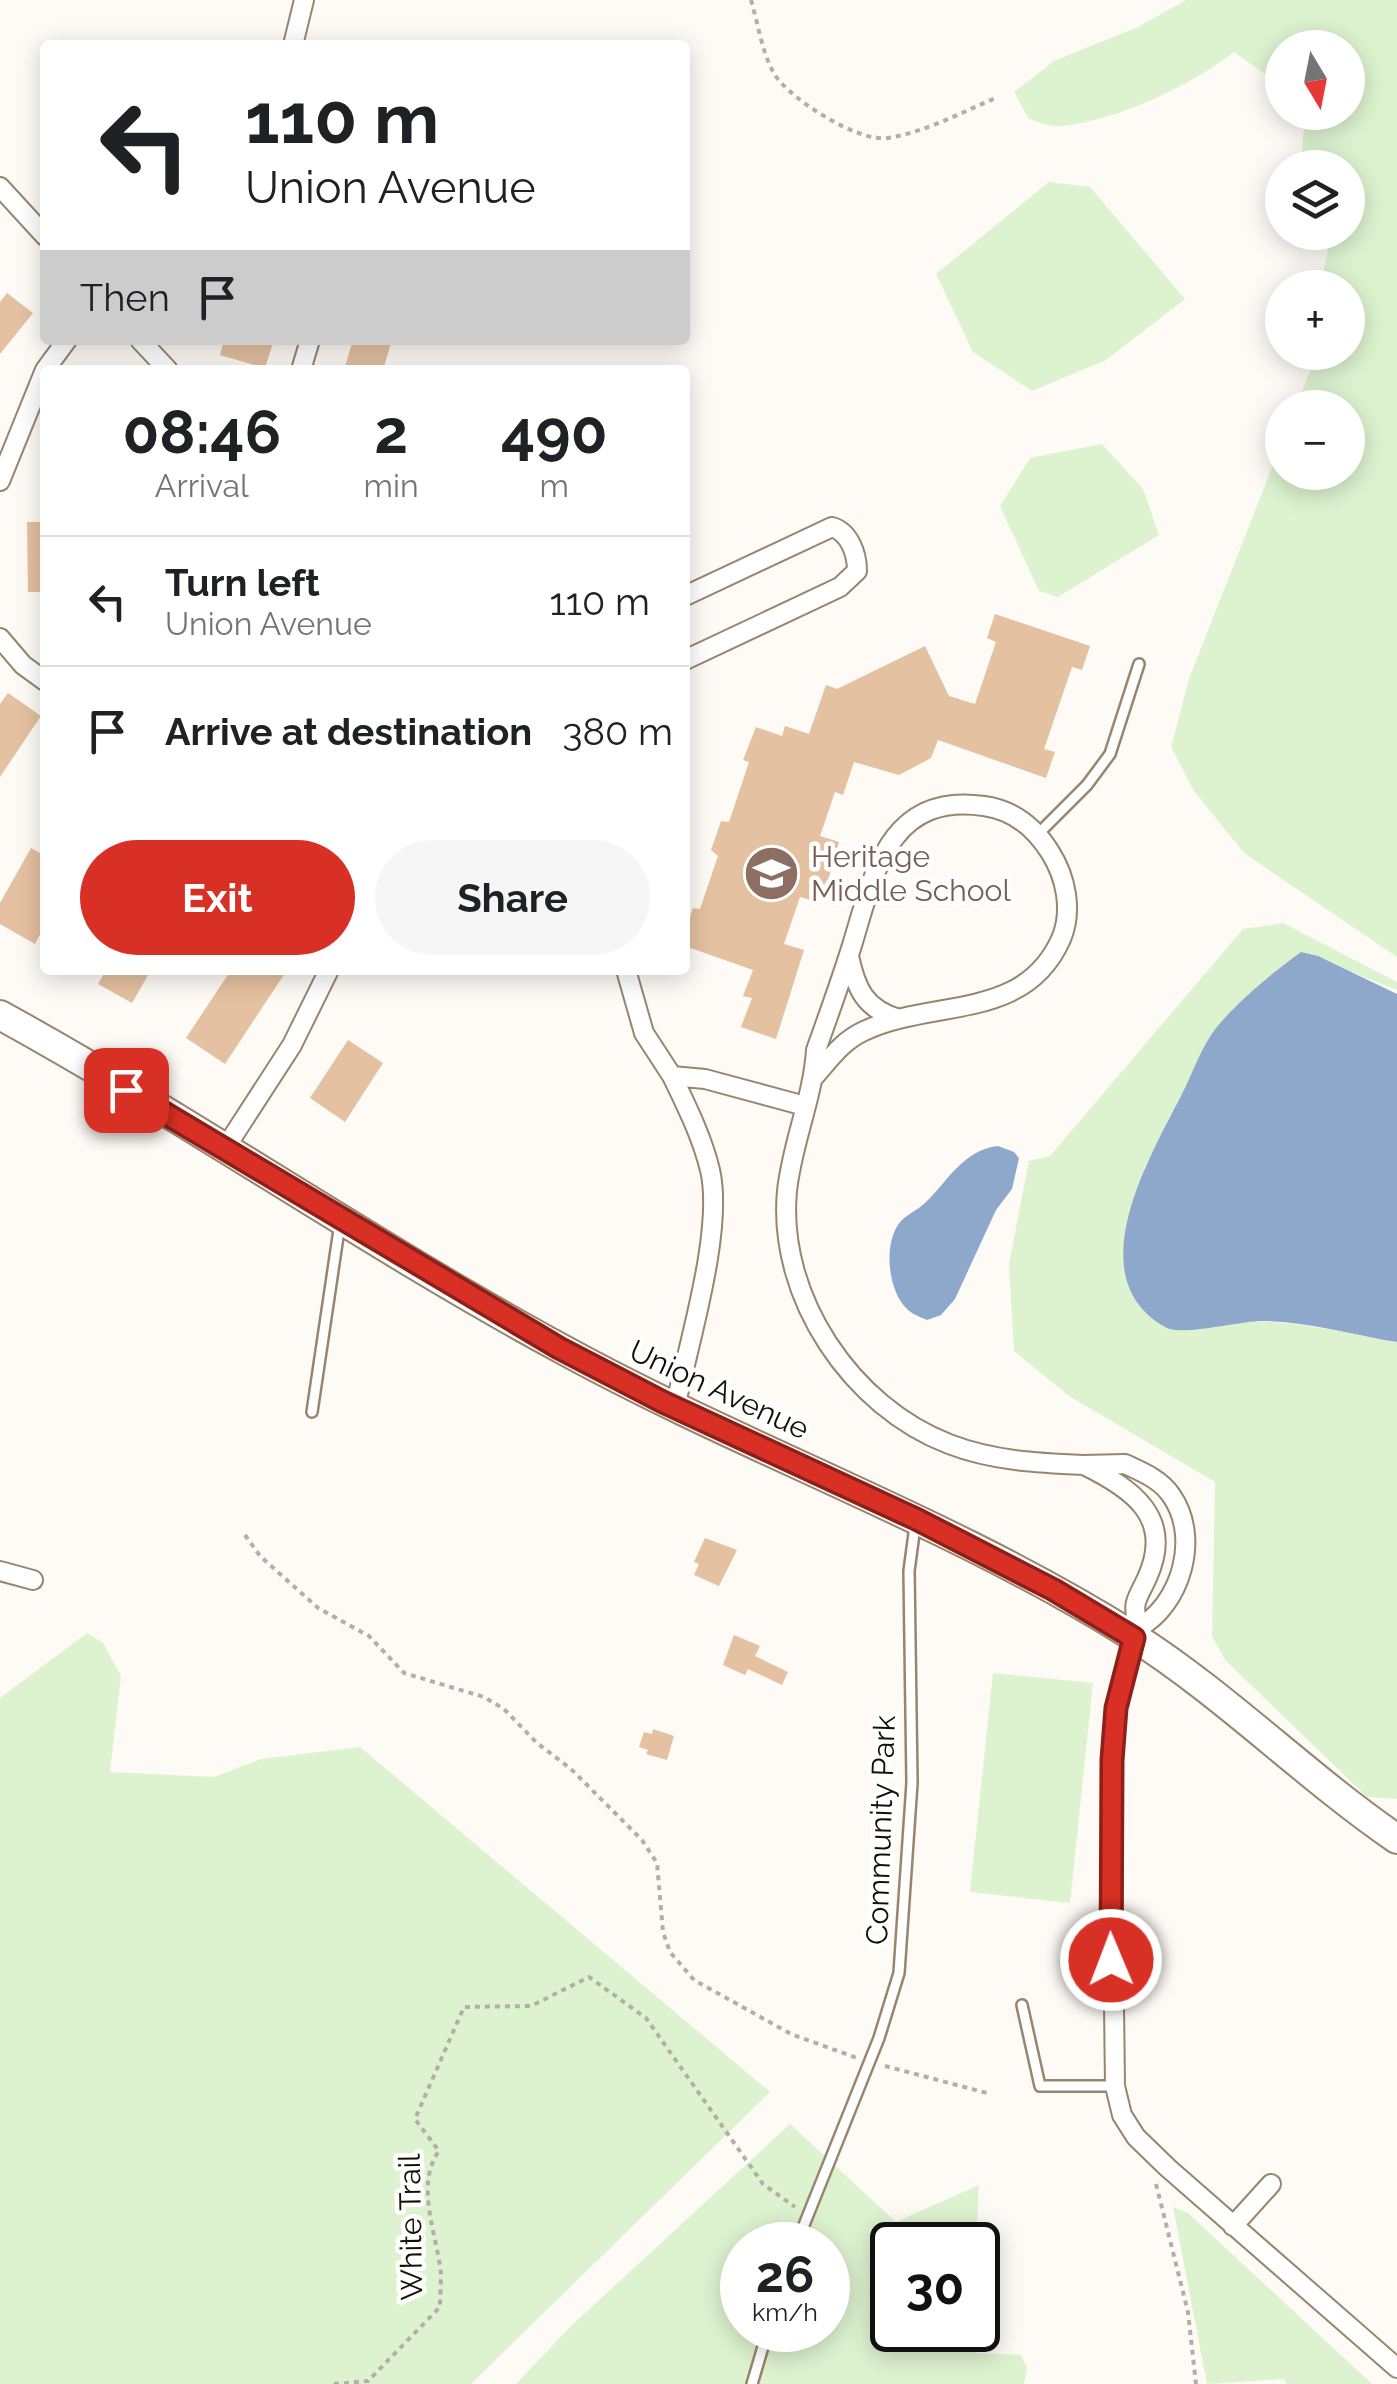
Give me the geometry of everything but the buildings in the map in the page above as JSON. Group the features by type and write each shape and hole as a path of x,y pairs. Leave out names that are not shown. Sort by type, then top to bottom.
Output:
{"street":[{"path":"295,40 304,0"},
{"path":"0,188 40,231"},
{"path":"145,345 163,365"},
{"path":"0,481 40,382"},
{"path":"690,594 832,527 848,538 857,560 857,571 840,587 690,658"},
{"path":"3,647 40,677"},
{"path":"814,1076 836,1050 859,1033 900,1019 998,997 1028,984 1050,965 1065,930 1068,898 1059,866 1037,834 1016,816 986,806 957,805 910,822 883,850 816,1050 814,1076 787,1193 788,1222 806,1301 844,1365 901,1418 946,1443 1006,1460 1084,1466 1125,1464 1153,1477 1172,1496 1184,1522 1186,1545 1172,1594 1156,1618 1136,1633"},
{"path":"849,956 854,982 864,1000 881,1014 900,1019"},
{"path":"224,1150 292,1045 327,975"},
{"path":"627,975 644,1033 672,1076 697,1128 711,1174 712,1220 675,1408"},
{"name":"Union Avenue","path":"0,1015 559,1348 675,1408 916,1519 1136,1633 1397,1839"},
{"path":"672,1076 704,1079 805,1106"},
{"path":"1084,1466 1122,1484 1146,1506 1154,1556 1133,1606 1136,1633 1116,1708 1112,1760 1115,2086 1122,2115 1136,2137 1397,2368"},
{"path":"0,1571 33,1580"},
{"path":"1233,2226 1271,2184"}],"lane":[{"path":"1037,834 1087,784 1110,754 1139,664"},
{"path":"312,1412 340,1220"},
{"name":"Community Park","path":"806,2222 870,2062 899,1973 912,1783 909,1570 916,1519"},
{"path":"1022,2005 1040,2086 1115,2086"},
{"path":"752,2384 761,2352"}],"path":[{"path":"751,0 775,75 804,102 861,136 898,136 998,97"},
{"path":"246,1534 260,1556 318,1608 369,1636 404,1673 494,1703 572,1770 642,1840 656,1863 663,1932 670,1952 694,1980 791,2034 870,2062 986,2093"},
{"name":"White Trail","path":"334,2384 368,2381 440,2308 441,2273 431,2228 430,2163 439,2151 415,2119 464,2007 532,2006 589,1977 646,2018 763,2184 808,2216"},
{"path":"1156,2183 1188,2312 1196,2384"}],"green space":[{"path":"1186,0 1397,0 1397,957 1244,853 1194,791 1171,747 1189,679 1265,485 1265,490 1365,490 1365,390 1303,390 1310,370 1365,370 1365,270 1324,270 1328,250 1365,250 1365,150 1302,150 1304,130 1365,130 1365,30 1265,30 1265,74 1234,52 1152,100 1105,117 1060,126 1029,119 1014,92 1054,61 1138,27"},
{"path":"1049,182 1090,187 1185,299 1106,360 1032,391 973,352 936,274"},
{"path":"1102,444 1143,489 1159,535 1058,597 1039,591 1000,506 1030,458"},
{"path":"1283,923 1397,982 1397,990 1302,952 1278,969 1215,1030 1144,1168 1199,1330 1241,1321 1268,1322 1397,1342 1397,1799 1367,1797 1225,1660 1212,1636 1215,1482 1069,1396 1014,1351 1009,1264 1029,1161 1050,1156 1243,929"},
{"path":"87,1633 103,1643 121,1676 110,1772 214,1777 261,1759 360,1747 770,2092 471,2384 0,2384 0,1698"},
{"path":"993,1673 1093,1683 1070,1903 970,1892"},
{"path":"790,2124 896,2222 870,2222 870,2352 1021,2355 1027,2368 1024,2384 516,2384 570,2327"},
{"path":"979,2185 977,2222 896,2222"},
{"path":"1173,2207 1188,2213 1372,2384 1286,2384 1284,2379 1207,2384"}],"water":[{"path":"1301,952 1318,956 1397,994 1397,1342 1278,1322 1173,1330 1139,1306 1126,1279 1123,1249 1139,1183 1206,1044 1245,997"},
{"path":"998,1146 1019,1158 1012,1189 996,1210 955,1299 941,1315 927,1320 919,1317 900,1301 895,1290 890,1253 895,1230 966,1160"}],"place":[{"name":"Heritage Middle School","path":"772,874"}],"route":[{"path":"126,1090 559,1348 663,1402 916,1519 1054,1590 1134,1638 1116,1708 1112,1760 1111,1960"}]}
